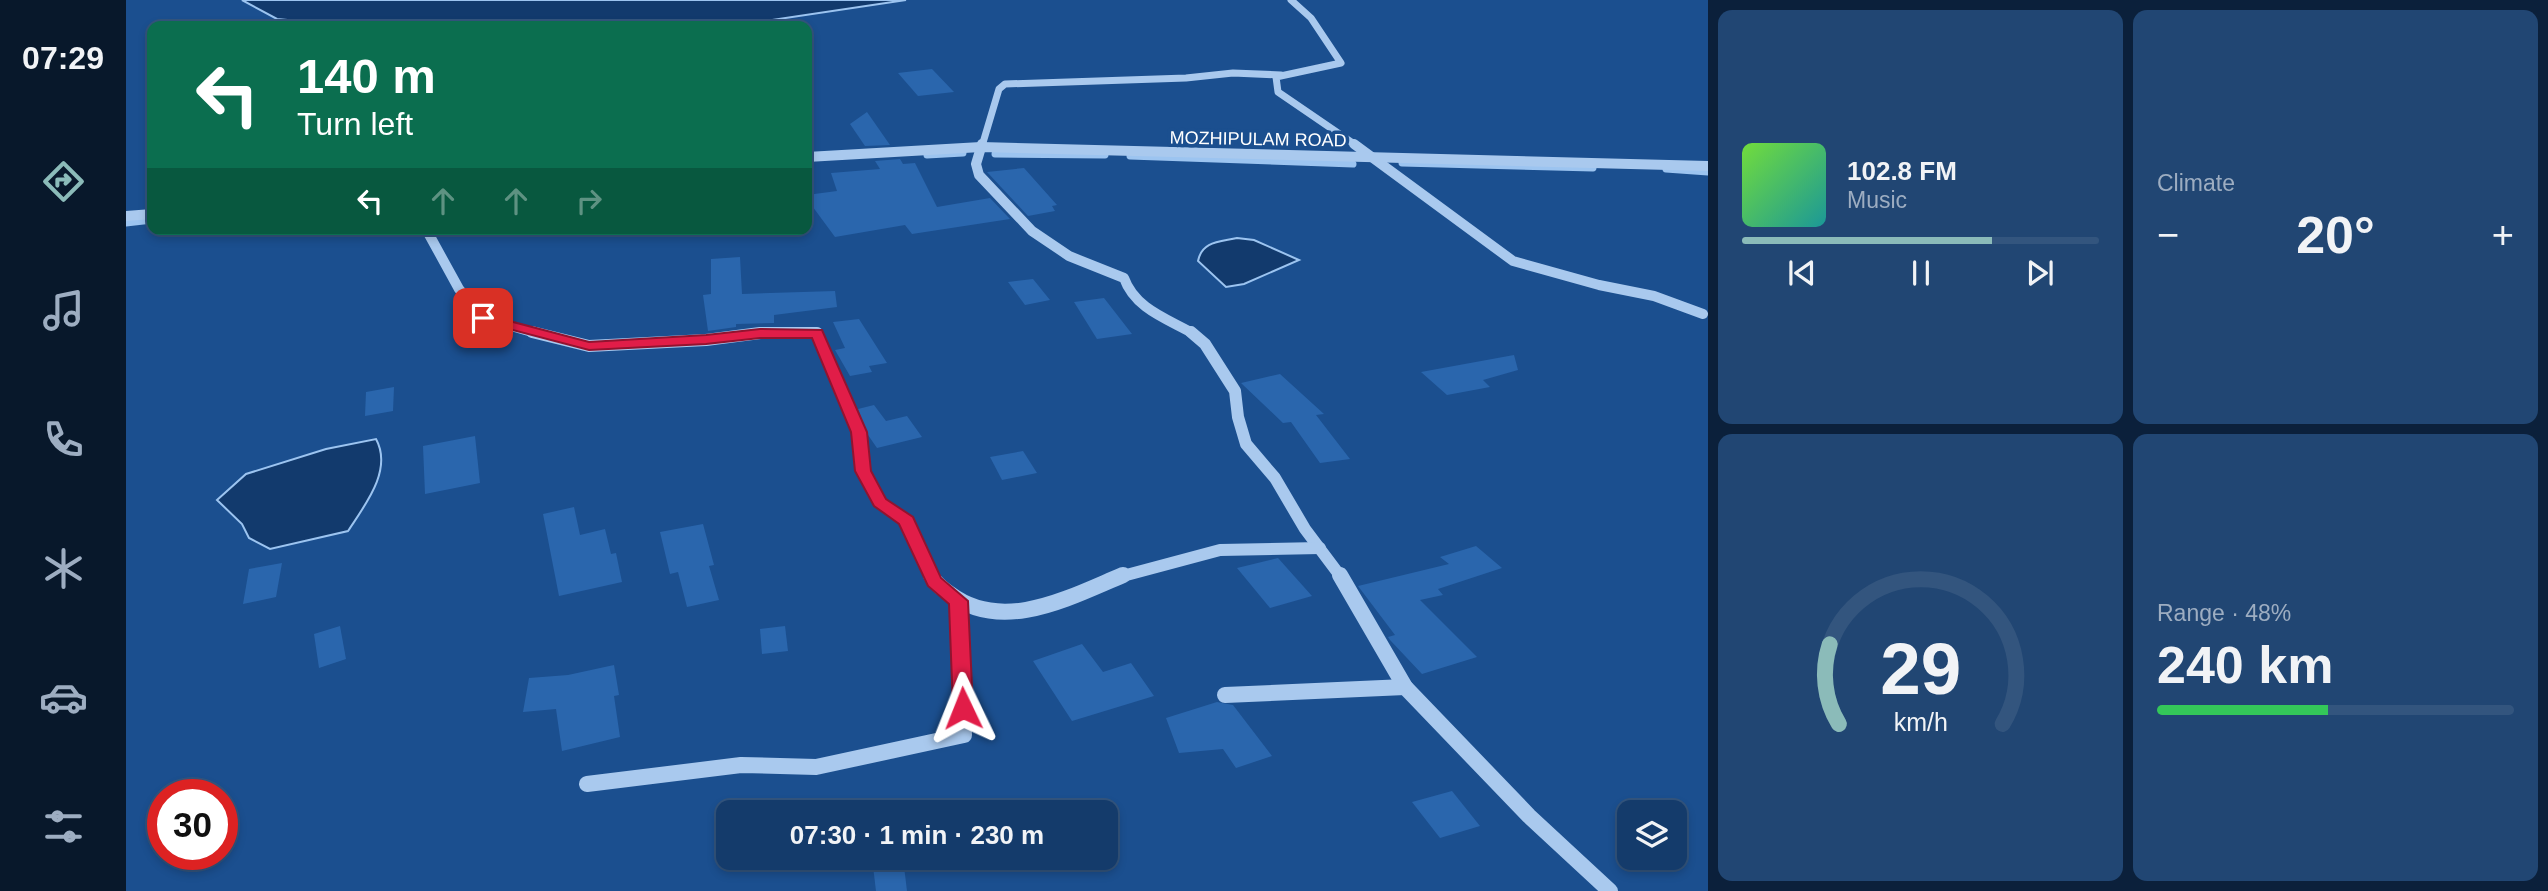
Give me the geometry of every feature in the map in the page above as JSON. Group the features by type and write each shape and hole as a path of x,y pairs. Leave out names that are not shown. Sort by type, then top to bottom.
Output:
{"street":[{"path":"1276,77 1341,63 1311,18 1291,0"},
{"path":"1276,77 1281,75 1233,73 1186,78 1005,84 999,89 976,164 979,175 1032,230 1069,256 1124,278 1128,289 1153,313 1194,333 1205,344 1235,391 1245,444 1275,478 1340,575 1405,687 1529,816 1610,891"},
{"path":"1276,77 1279,92 1513,261 1599,285 1654,296 1703,314"},
{"name":"MOZHIPULAM ROAD","path":"812,157 981,147 1708,166"},
{"path":"126,216 147,214"},
{"path":"429,235 459,289 483,318 519,329 589,346 706,340 760,333 817,333 859,432 863,471 880,502 906,521 934,582 959,601 998,614 1051,605 1132,572 1220,550 1320,548"},
{"path":"587,784 741,765 816,767 964,735 959,601"},
{"path":"1225,695 1405,687"}],"water":[{"path":"242,0 906,0 765,21 277,19"},
{"path":"1237,238 1254,240 1299,260 1244,284 1226,287 1198,261 1200,254 1208,246"},
{"path":"376,439 381,463 379,475 369,499 348,531 270,549 249,538 242,524 217,500 246,474 326,449"}],"building":[{"path":"932,69 954,92 918,96 898,73"},
{"path":"867,112 890,145 865,146 850,124"},
{"path":"900,159 903,164 915,163 937,207 990,198 1010,219 912,234 905,225 835,237 812,206 812,194 837,191 831,173 880,169 875,161"},
{"path":"1024,168 1057,205 1052,206 1055,211 1028,216 987,172"},
{"path":"740,257 742,294 835,291 837,307 774,315 774,323 736,324 736,327 708,331 703,295 711,294 711,259"},
{"path":"1033,279 1050,300 1025,305 1008,282"},
{"path":"1104,298 1132,334 1097,339 1074,302"},
{"path":"859,319 887,363 869,366 872,372 850,376 835,350 845,348 833,322"},
{"path":"1514,355 1518,370 1483,380 1490,387 1447,395 1421,372"},
{"path":"1280,374 1324,414 1316,415 1350,459 1320,463 1291,422 1283,423 1241,383"},
{"path":"394,387 393,411 365,416 366,392"},
{"path":"874,405 886,421 907,416 922,437 877,448 868,435 858,409"},
{"path":"475,436 480,483 425,494 423,446"},
{"path":"1023,451 1037,473 1002,480 990,457"},
{"path":"574,507 580,535 605,529 611,554 616,553 622,582 559,596 543,514"},
{"path":"703,524 714,565 709,566 719,600 687,607 678,572 670,574 660,532"},
{"path":"1476,546 1502,568 1438,589 1443,595 1420,600 1477,657 1422,674 1390,640 1388,637 1395,635 1358,586 1449,564 1440,557"},
{"path":"1278,558 1312,596 1270,608 1237,568"},
{"path":"282,563 276,597 243,604 249,569"},
{"path":"340,626 346,659 319,668 314,634"},
{"path":"785,626 788,651 762,654 760,629"},
{"path":"1082,644 1103,672 1131,663 1154,696 1072,721 1033,661"},
{"path":"614,665 619,695 614,696 620,737 562,751 556,709 523,712 529,678 568,675"},
{"path":"1217,702 1233,705 1272,756 1236,768 1223,749 1179,753 1166,718"},
{"path":"1452,791 1480,826 1440,838 1412,802"},
{"path":"873,870 904,870 907,891 876,891"}],"waterway":[{"path":"927,155 963,153"},
{"path":"995,154 1105,155"},
{"path":"1130,156 1353,164"},
{"path":"1402,163 1593,168"},
{"path":"1666,169 1708,172"},
{"path":"126,223 147,221"}],"route":[{"path":"483,318 589,346 706,340 760,333 817,333 859,432 863,471 880,502 906,521 934,582 959,601 963,708"}]}
